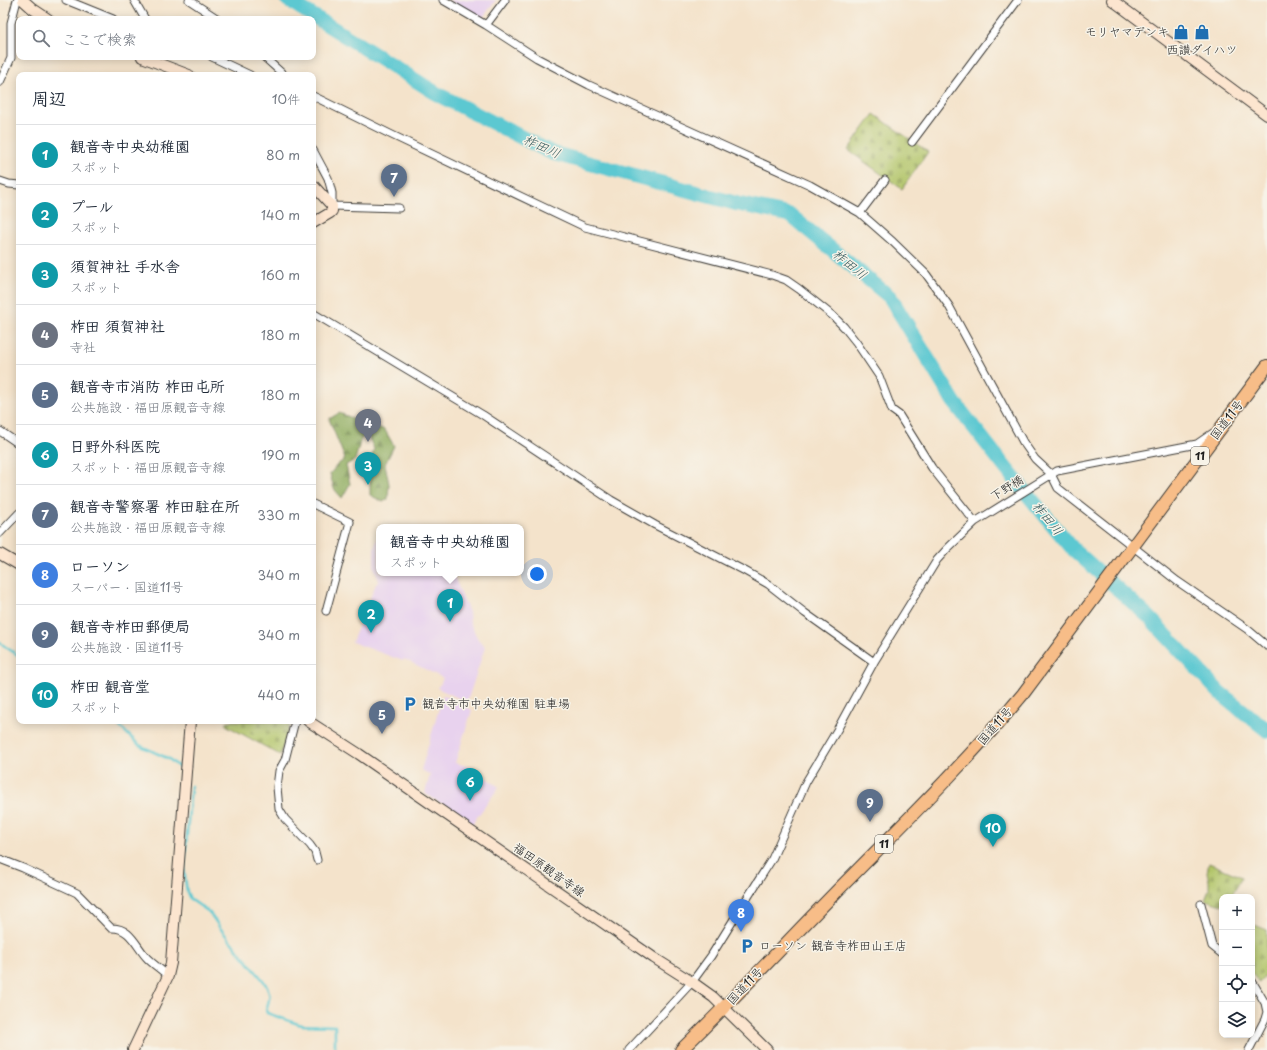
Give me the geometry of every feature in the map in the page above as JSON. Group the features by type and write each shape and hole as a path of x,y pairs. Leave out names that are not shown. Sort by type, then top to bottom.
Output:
{"highway":[{"name":"国道11号","path":"681,1050 724,1008 993,731 1023,694 1267,366"}],"main road":[{"path":"23,0 44,16"},
{"path":"1112,0 1267,115"},
{"path":"150,60 181,72"},
{"path":"316,189 332,206 332,211 330,213 316,221"},
{"path":"0,554 16,563"},
{"path":"133,1050 168,976 171,963 190,724"},
{"name":"福田原観音寺線","path":"313,724 359,754 713,997 767,1050"}],"street":[{"path":"0,82 11,58 11,23 17,0"},
{"path":"66,0 106,16"},
{"path":"134,0 142,16"},
{"path":"189,0 213,16"},
{"path":"443,0 486,25 537,58 589,85 810,185 860,213 926,274 949,306 1023,442 1035,459 1051,474 1058,488 1177,580 1247,629 1267,646"},
{"path":"486,25 505,0"},
{"path":"912,142 1018,0"},
{"path":"218,60 244,72"},
{"path":"267,60 281,72"},
{"path":"316,98 401,140 585,226 786,280 833,316 856,342 879,376 892,410 899,415 932,468 975,522"},
{"path":"316,156 328,178 332,193 332,206 399,208"},
{"path":"860,213 884,180"},
{"path":"0,181 16,185"},
{"path":"316,315 483,415 611,500 655,525 745,570 768,584 805,613 874,662"},
{"name":"下野橋","path":"629,1050 692,982 711,956 772,859 806,782 837,730 874,662 937,560 975,522 1057,470 1197,444 1220,428"},
{"path":"0,431 16,442"},
{"path":"316,505 350,522 326,611"},
{"path":"0,534 16,516"},
{"path":"294,724 285,760 279,771 277,787 279,809 285,819 315,852 317,860"},
{"path":"0,859 77,893 111,928 118,928 128,933 148,958 168,976"},
{"path":"1201,904 1212,946 1219,952"},
{"path":"1249,1050 1267,1012 1266,1004 1255,986"}],"shaded area":[{"path":"449,0 496,0 481,20"},
{"path":"376,543 376,573 374,567 374,549"},
{"path":"377,576 454,576 469,612 470,623 478,639 485,647 467,702 437,688 443,678 404,659 403,661 352,642 376,584 379,581"},
{"path":"443,695 472,710 455,763 471,767 499,787 472,824 425,793 430,775 421,770"}],"green space":[{"path":"874,114 928,152 902,189 848,150"},
{"path":"339,413 385,430 394,446 385,464 389,484 388,499 383,502 370,495 370,464 374,449 367,434 361,439 355,460 346,465 350,484 342,498 334,489 330,474 337,465 345,459 329,419"},
{"path":"226,724 290,724 280,755"},
{"path":"1209,863 1242,877 1233,894 1219,894 1219,904 1205,900 1209,890 1207,872"},
{"path":"1255,925 1267,930 1267,974 1259,983 1255,977"}],"waterway":[{"name":"柞田川","path":"288,0 313,16"},
{"name":"柞田川","path":"316,18 439,95 552,153 738,204 790,215 890,297 954,402 1008,471 1073,549 1149,617 1220,693 1267,730"},
{"path":"0,643 16,654"},
{"path":"117,724 139,745 169,759 181,769"},
{"path":"191,786 184,870 187,892 190,899 209,912 223,932 263,980 268,988 269,995 266,1010 267,1013 301,1025 335,1026 335,1050"}],"place":[{"name":"モリヤマデンキ","path":"1181,32"},
{"name":"西讃ダイハツ","path":"1202,32"},
{"name":"観音寺警察署 柞田駐在所","path":"394,197"},
{"name":"柞田 須賀神社","path":"368,442"},
{"name":"須賀神社 手水舎","path":"368,485"},
{"name":"観音寺中央幼稚園","path":"450,622"},
{"name":"プール","path":"371,633"},
{"name":"観音寺市中央幼稚園 駐車場","path":"410,704"},
{"name":"観音寺市消防 柞田屯所","path":"382,734"},
{"name":"日野外科医院","path":"470,801"},
{"name":"観音寺柞田郵便局","path":"870,822"},
{"name":"柞田 観音堂","path":"993,847"},
{"name":"ローソン","path":"741,932"},
{"name":"ローソン 観音寺柞田山王店","path":"747,946"}]}
